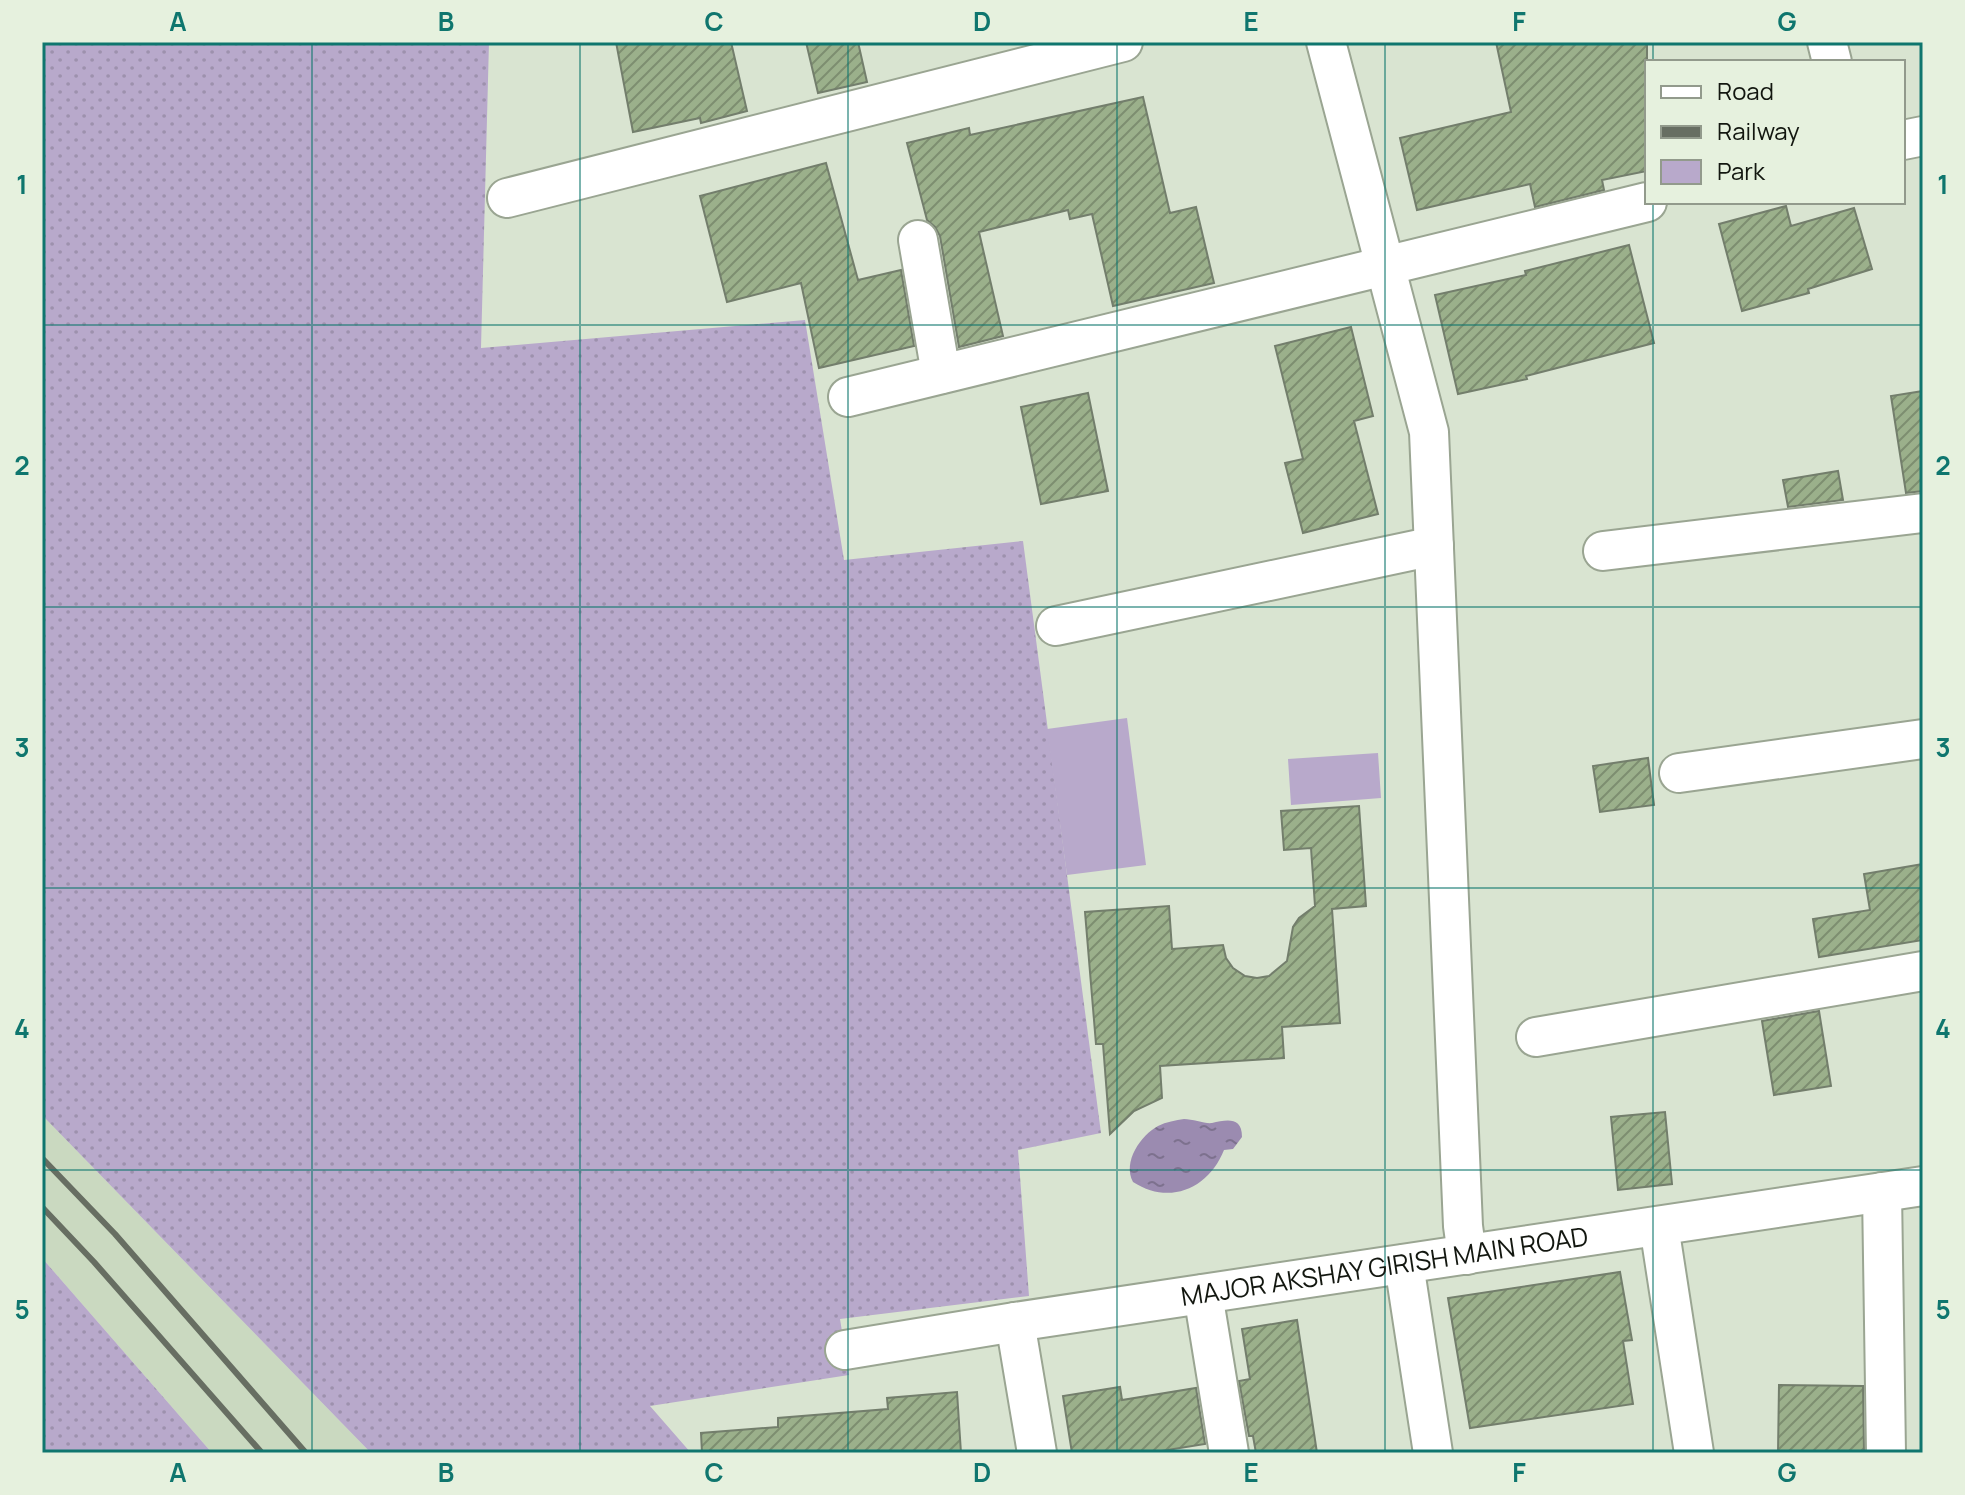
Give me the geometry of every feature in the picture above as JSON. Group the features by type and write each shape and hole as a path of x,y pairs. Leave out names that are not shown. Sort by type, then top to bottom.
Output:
{"street":[{"path":"507,198 1021,55 1123,42"},
{"path":"1326,42 1429,432 1463,1226 1467,1255"},
{"path":"848,397 1645,202"},
{"path":"918,240 941,374"},
{"path":"1603,551 1923,513"},
{"path":"1056,626 1434,546"},
{"path":"1679,773 1923,739"},
{"path":"1536,1037 1923,971"},
{"name":"MAJOR AKSHAY GIRISH MAIN ROAD","path":"845,1350 1923,1186"},
{"path":"1882,1192 1886,1453"},
{"path":"1659,1226 1694,1453"},
{"path":"1404,1264 1433,1453"},
{"path":"1203,1294 1229,1453"},
{"path":"1015,1322 1037,1453"}],"shaded area":[{"path":"42,1115 371,1453 212,1453 42,1258"}],"green space":[{"path":"42,42 489,42 481,348 805,320 844,560 1023,541 1101,1133 1018,1150 1029,1296 840,1319 849,1375 650,1406 691,1453 371,1453 42,1115"},
{"path":"1127,718 1146,865 1067,875 1047,729"},
{"path":"1378,753 1381,798 1291,805 1288,759"},
{"path":"42,1258 212,1453 42,1453"}],"water":[{"path":"1184,1119 1209,1123 1232,1121 1239,1126 1242,1137 1233,1149 1224,1150 1209,1174 1187,1189 1161,1192 1133,1182 1130,1166 1140,1142 1158,1126"}],"building":[{"path":"616,42 731,42 747,111 701,123 700,118 633,132"},
{"path":"806,42 858,42 867,82 818,93"},
{"path":"1496,42 1647,42 1645,171 1602,180 1604,190 1535,207 1530,184 1417,210 1400,138 1511,112"},
{"path":"1143,97 1170,213 1196,207 1214,283 1113,306 1092,214 1070,219 1068,210 979,232 1003,336 959,347 940,236 927,220 907,143 969,128 970,135"},
{"path":"826,163 858,280 901,270 914,346 819,368 801,283 727,302 700,196"},
{"path":"1786,206 1791,226 1854,208 1872,269 1808,289 1809,293 1742,311 1719,224"},
{"path":"1629,245 1654,343 1526,376 1527,379 1458,394 1435,295 1526,275 1525,271"},
{"path":"1351,327 1373,416 1354,421 1378,514 1303,533 1285,463 1303,459 1275,346"},
{"path":"1923,391 1923,491 1906,493 1891,396"},
{"path":"1088,393 1108,491 1041,504 1021,407"},
{"path":"1838,471 1843,500 1788,507 1783,480"},
{"path":"1648,758 1654,805 1600,812 1593,766"},
{"path":"1359,806 1366,906 1332,909 1340,1023 1282,1027 1284,1058 1160,1066 1162,1098 1134,1111 1110,1134 1103,1044 1096,1044 1085,912 1169,906 1172,949 1223,945 1226,958 1233,968 1245,976 1269,976 1287,961 1293,927 1315,906 1311,848 1284,850 1281,811"},
{"path":"1923,864 1923,940 1819,957 1813,919 1870,910 1864,874"},
{"path":"1819,1011 1831,1086 1774,1095 1762,1021"},
{"path":"1665,1112 1672,1184 1618,1190 1611,1117"},
{"path":"1620,1272 1632,1340 1623,1341 1633,1404 1470,1428 1448,1298"},
{"path":"1297,1320 1317,1453 1256,1453 1253,1436 1249,1436 1239,1381 1250,1379 1242,1329"},
{"path":"1779,1385 1863,1386 1864,1453 1778,1453"},
{"path":"1120,1387 1122,1400 1196,1388 1205,1444 1149,1453 1072,1453 1063,1396"},
{"path":"957,1392 961,1453 702,1453 701,1433 778,1427 778,1418 888,1409 887,1398"}],"railway":[{"path":"42,1158 115,1234 306,1453"},
{"path":"42,1207 262,1453"}]}
